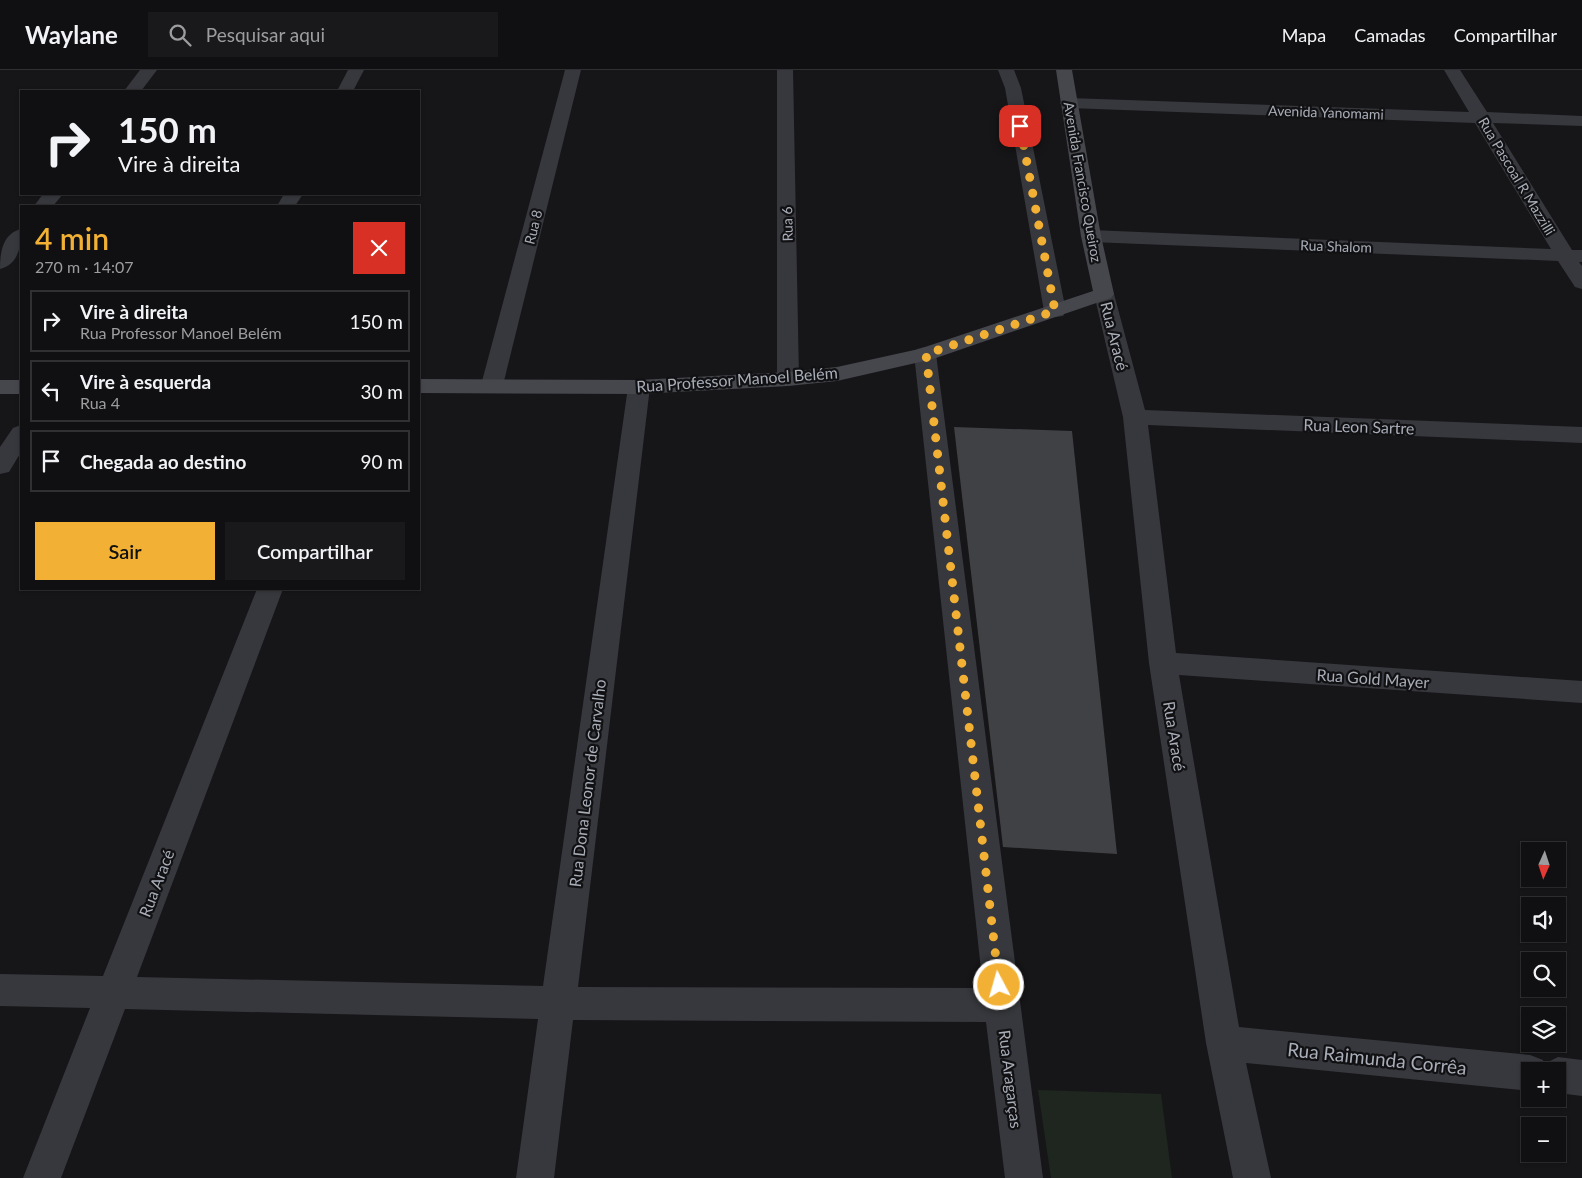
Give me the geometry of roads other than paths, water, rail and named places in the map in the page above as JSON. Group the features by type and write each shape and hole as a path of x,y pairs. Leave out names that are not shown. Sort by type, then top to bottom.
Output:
{"street":[{"path":"133,90 149,70"},
{"path":"346,90 356,70"},
{"name":"Rua 8","path":"492,385 573,70"},
{"name":"Rua 6","path":"785,70 788,379"},
{"path":"1006,70 1013,88 1055,311"},
{"name":"Avenida Francisco Queiroz","path":"1064,70 1091,236 1104,294"},
{"name":"Rua Pascoal R Mazzilli","path":"1452,70 1574,256 1582,283"},
{"name":"Avenida Yanomami","path":"1069,103 1582,121"},
{"path":"0,263 20,236"},
{"name":"Rua Shalom","path":"1091,236 1574,256"},
{"name":"Rua Professor Manoel Belém","path":"420,386 639,387 788,379 837,374 926,354 1104,294"},
{"name":"Rua Aracé","path":"1104,294 1135,417 1163,664 1224,1043 1252,1178"},
{"name":"Rua Aragarças","path":"926,354 1024,1178"},
{"path":"0,387 20,387"},
{"name":"Rua Dona Leonor de Carvalho","path":"535,1178 639,387"},
{"name":"Rua Leon Sartre","path":"1135,417 1582,435"},
{"path":"0,466 20,435"},
{"name":"Rua Aracé","path":"42,1178 270,590"},
{"name":"Rua Gold Mayer","path":"1163,664 1582,692"},
{"path":"0,990 114,991 558,1003 1002,1005"},
{"name":"Rua Raimunda Corrêa","path":"1224,1043 1521,1072"},
{"path":"1566,1076 1582,1078"}]}
